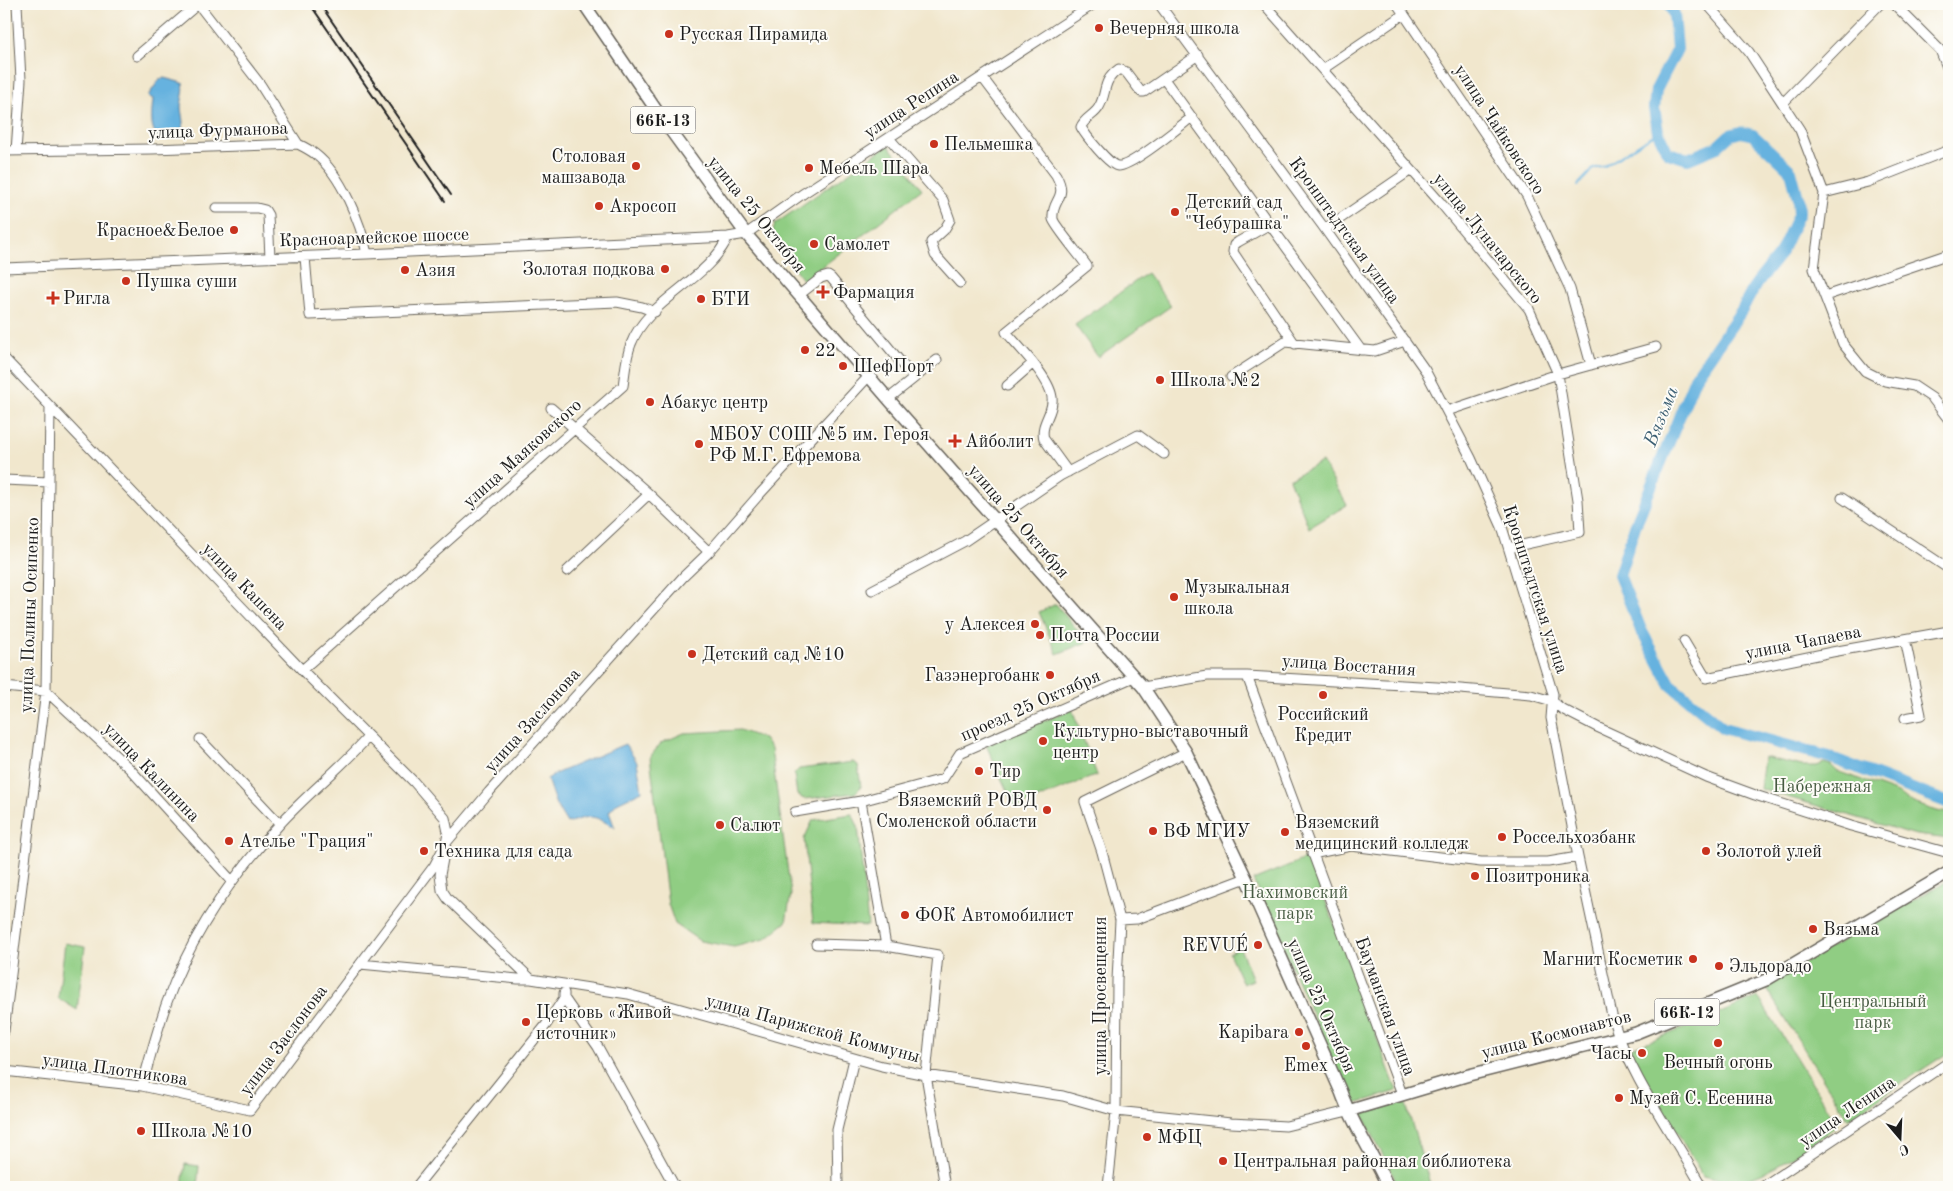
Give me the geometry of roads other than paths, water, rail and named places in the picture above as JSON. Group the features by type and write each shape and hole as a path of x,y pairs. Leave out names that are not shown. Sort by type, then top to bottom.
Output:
{"main road":[{"name":"улица 25 Октября","path":"584,4 663,120 746,234 888,399 1143,687 1186,752 1246,878 1348,1111 1378,1163 1388,1187"},
{"name":"улица Космонавтов","path":"1348,1111 1469,1075 1619,1039 1766,980 1949,872"}],"street":[{"path":"16,151 21,80 17,4"},
{"path":"137,56 198,4 260,84 298,144"},
{"name":"улица Репина","path":"746,234 1094,4"},
{"name":"Кронштадтская улица","path":"1159,4 1325,229 1425,370 1471,458 1502,527 1553,694 1552,718 1578,857 1613,1020 1619,1039 1661,1118 1701,1187"},
{"name":"улица Луначарского","path":"1264,4 1411,170 1529,309 1558,374 1571,468 1578,500 1580,532 1509,548"},
{"name":"улица Чайковского","path":"1397,4 1527,196 1570,289 1591,365"},
{"path":"1707,4 1749,52 1800,130 1824,193 1814,270 1843,344 1865,371 1885,381 1914,386 1932,398 1949,420"},
{"path":"1783,104 1880,4"},
{"path":"1894,4 1940,50 1949,72"},
{"path":"1323,69 1404,14"},
{"path":"1192,117 1149,150 1126,164 1119,166 1111,163 1082,130 1082,124 1095,113 1100,105 1108,78 1119,69 1126,72 1141,92 1147,92 1198,55"},
{"path":"982,77 1060,181 1062,195 1054,209 1054,222 1088,266 1006,332 1052,393 1051,409 1042,432 1044,439 1068,472"},
{"path":"1164,79 1361,350"},
{"path":"889,138 943,200 950,220 944,230 931,242 936,255 960,282"},
{"name":"улица Фурманова","path":"4,150 298,144 316,154 336,178 364,235 367,254"},
{"path":"1824,193 1868,182 1949,150"},
{"path":"1325,229 1411,170"},
{"path":"216,208 258,208 265,210 268,215 270,258"},
{"path":"1270,224 1238,242 1233,248 1233,252 1295,344"},
{"name":"Красноармейское шоссе","path":"4,268 305,257 728,237 746,234"},
{"name":"улица Маяковского","path":"302,670 623,386 630,344 644,321 718,256 728,237"},
{"path":"1824,296 1949,254"},
{"path":"305,257 310,315 617,302 642,306 655,312"},
{"path":"799,295 821,278 828,276 832,278 914,378"},
{"path":"1231,377 1285,342 1375,351 1404,341"},
{"path":"1447,411 1558,374 1656,348"},
{"name":"улица Кашена","path":"4,358 302,670 414,782 444,818 448,832 446,843"},
{"path":"888,399 937,360"},
{"path":"1008,386 1032,364"},
{"name":"улица Заслонова","path":"250,1110 434,866 446,843 511,768 684,577 869,376"},
{"name":"улица Полины Осипенко","path":"4,1031 46,691 50,408"},
{"path":"551,408 649,494 709,552"},
{"path":"872,590 965,541 1068,472 1138,435 1164,454"},
{"path":"4,480 49,482"},
{"path":"567,571 649,494"},
{"path":"1842,498 1949,569"},
{"name":"улица Чапаева","path":"1684,641 1706,678 1832,652 1949,631"},
{"path":"1905,639 1921,715 1905,718"},
{"name":"улица Восстания","path":"1143,687 1207,676 1247,676 1531,695 1552,701 1562,709 1606,732 1714,780 1852,826 1949,853"},
{"name":"Бауманская улица","path":"1247,676 1402,1094"},
{"name":"проезд 25 Октября","path":"795,812 861,801 943,779 960,753 1134,677"},
{"path":"4,687 46,691"},
{"name":"улица Калинина","path":"46,691 130,769 231,880"},
{"path":"142,1086 167,1002 200,929 231,880 280,824 354,754 368,737"},
{"path":"200,739 280,824"},
{"name":"улица Просвещения","path":"1108,1187 1116,1111 1117,980 1120,920 1102,852 1085,802 1186,752"},
{"path":"861,801 886,946"},
{"path":"446,843 440,876 442,890 448,899 532,979"},
{"path":"1312,854 1351,846 1486,862 1548,862 1578,857"},
{"path":"1120,920 1137,918 1246,878"},
{"path":"816,944 886,946 938,955 926,1075 945,1187"},
{"name":"улица Парижской Коммуны","path":"360,964 532,979 628,994 854,1059 926,1075 1062,1096 1116,1111 1230,1123 1286,1126 1348,1111"},
{"path":"416,1187 546,1025 564,998 564,985"},
{"path":"564,998 598,1047 675,1187"},
{"path":"838,1187 837,1130 854,1059"},
{"name":"улица Ленина","path":"1762,1187 1949,1062"},
{"name":"улица Плотникова","path":"4,1071 142,1086 250,1110"},
{"path":"1701,1187 1714,1187"}],"water":[{"path":"164,78 183,83 184,89 181,106 182,130 176,137 166,139 156,134 153,129 153,99 148,96 159,80"},
{"path":"625,744 637,762 642,791 617,803 609,812 615,828 592,817 567,823 556,805 547,779"}],"waterway":[{"name":"Вязьма","path":"1669,4 1674,14 1677,49 1656,90 1654,108 1658,132 1668,153 1688,159 1717,147 1730,135 1741,132 1753,135 1791,171 1798,198 1799,213 1780,254 1756,284 1742,310 1695,378 1635,526 1619,575 1641,630 1671,685 1723,728 1829,757 1949,803"},
{"path":"1578,185 1593,169 1605,166 1658,132"}],"railway":[{"path":"310,4 445,201"},
{"path":"320,4 451,195"}],"place":[{"name":"Вечерняя школа","path":"1099,28"},
{"name":"Русская Пирамида","path":"669,34"},
{"name":"Пельмешка","path":"934,144"},
{"name":"Столовая машзавода","path":"636,166"},
{"name":"Мебель Шара","path":"809,168"},
{"name":"Акросоп","path":"599,206"},
{"name":"Детский сад \"Чебурашка\"","path":"1175,212"},
{"name":"Красное&Белое","path":"234,230"},
{"name":"Самолет","path":"814,244"},
{"name":"Золотая подкова","path":"665,269"},
{"name":"Азия","path":"405,270"},
{"name":"Пушка суши","path":"126,281"},
{"name":"Фармация","path":"823,292"},
{"name":"Ригла","path":"53,298"},
{"name":"БТИ","path":"701,299"},
{"name":"22","path":"805,350"},
{"name":"ШефПорт","path":"843,366"},
{"name":"Школа №2","path":"1160,380"},
{"name":"Абакус центр","path":"650,402"},
{"name":"Айболит","path":"955,441"},
{"name":"МБОУ СОШ №5 им. Героя РФ М.Г. Ефремова","path":"699,444"},
{"name":"Музыкальная школа","path":"1174,597"},
{"name":"у Алексея","path":"1035,624"},
{"name":"Почта России","path":"1040,635"},
{"name":"Детский сад №10","path":"692,654"},
{"name":"Газэнергобанк","path":"1050,675"},
{"name":"Российский Кредит","path":"1323,695"},
{"name":"Культурно-выставочный центр","path":"1043,741"},
{"name":"Тир","path":"979,771"},
{"name":"Вяземский РОВД Смоленской области","path":"1047,810"},
{"name":"Салют","path":"720,825"},
{"name":"ВФ МГИУ","path":"1153,831"},
{"name":"Вяземский медицинский колледж","path":"1285,832"},
{"name":"Россельхозбанк","path":"1502,837"},
{"name":"Ателье \"Грация\"","path":"229,841"},
{"name":"Техника для сада","path":"424,851"},
{"name":"Золотой улей","path":"1706,851"},
{"name":"Позитроника","path":"1475,876"},
{"name":"ФОК Автомобилист","path":"905,915"},
{"name":"Вязьма","path":"1813,929"},
{"name":"REVUÉ","path":"1258,945"},
{"name":"Магнит Косметик","path":"1693,959"},
{"name":"Эльдорадо","path":"1719,966"},
{"name":"Церковь «Живой источник»","path":"526,1022"},
{"name":"Kapibara","path":"1299,1032"},
{"name":"Вечный огонь","path":"1718,1043"},
{"name":"Emex","path":"1306,1046"},
{"name":"Часы","path":"1642,1053"},
{"name":"Музей С. Есенина","path":"1619,1098"},
{"name":"Школа №10","path":"141,1131"},
{"name":"МФЦ","path":"1147,1137"},
{"name":"Центральная районная библиотека","path":"1223,1161"}],"park label":[{"name":"Набережная","path":"1822,786"},
{"name":"Нахимовский парк","path":"1295,902"},
{"name":"Центральный парк","path":"1873,1011"}]}
